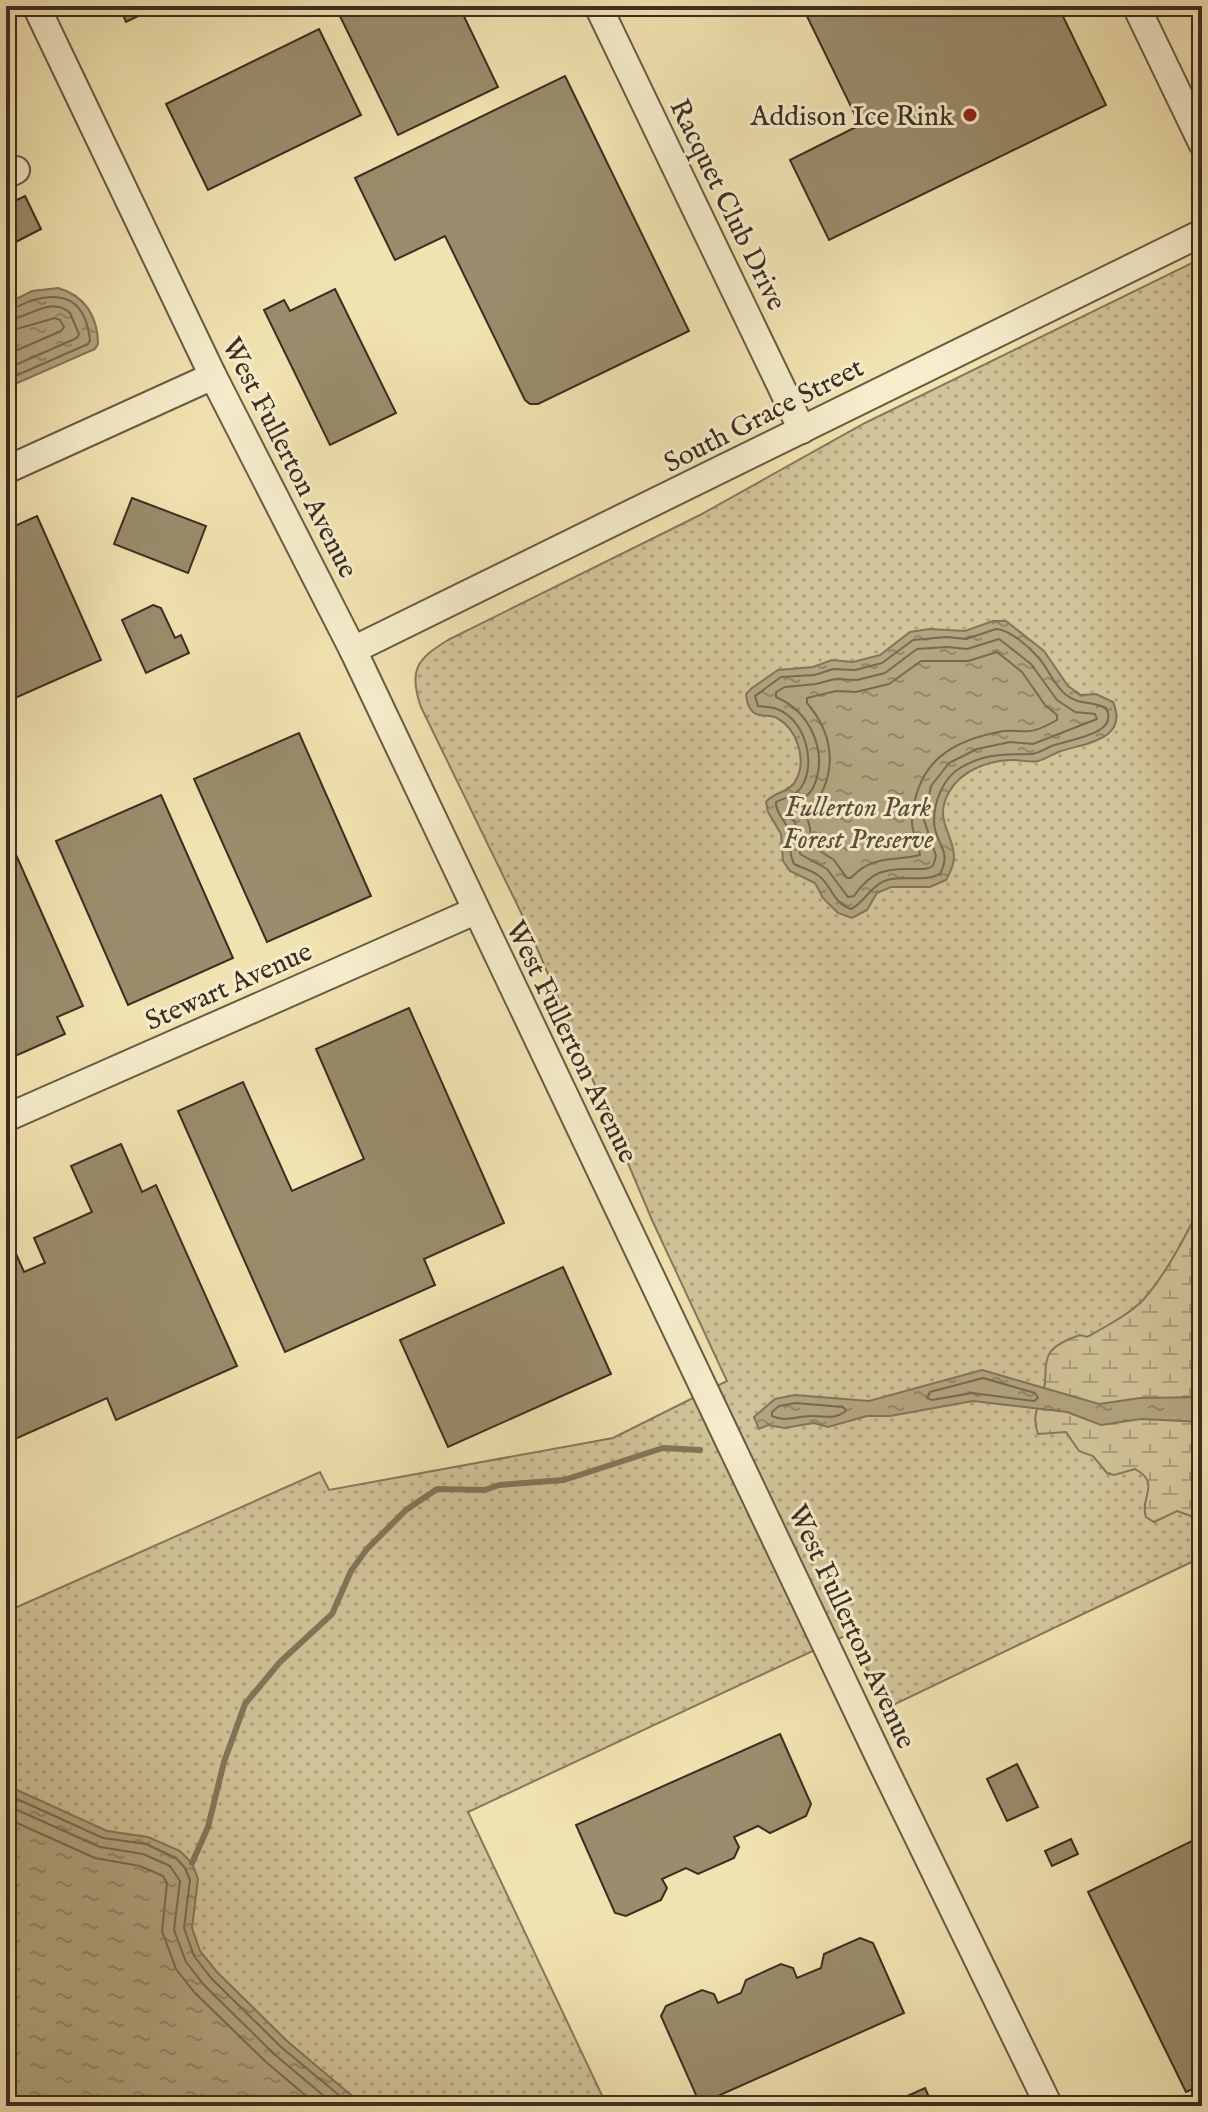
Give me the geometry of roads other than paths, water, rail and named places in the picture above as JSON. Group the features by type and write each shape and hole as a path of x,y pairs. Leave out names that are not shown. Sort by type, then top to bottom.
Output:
{"street":[{"name":"West Fullerton Avenue","path":"36,6 213,376 353,650 875,1748 1049,2106"},
{"name":"Racquet Club Drive","path":"598,6 802,430"},
{"path":"1136,6 1202,143"},
{"name":"South Grace Street","path":"353,650 1202,233"},
{"path":"6,470 213,376"},
{"name":"Stewart Avenue","path":"6,1118 475,911"}],"water":[{"path":"58,288 75,296 88,308 95,324 98,344 95,349 6,388 6,304 32,291"},
{"path":"993,621 1006,621 1044,651 1068,686 1081,695 1096,694 1113,702 1115,724 1110,732 1093,742 1041,760 995,762 968,772 954,784 943,811 954,857 946,880 930,887 891,887 877,893 867,910 852,918 838,913 823,898 815,883 790,871 783,861 781,834 768,812 766,802 794,784 799,772 800,754 790,729 777,718 753,712 746,694 778,670 813,667 832,660 853,662 880,655 910,632 929,629 965,631"},
{"path":"982,1370 1099,1404 1140,1398 1202,1397 1202,1422 1141,1419 1101,1425 1067,1412 973,1401 890,1416 867,1416 828,1427 814,1423 784,1428 768,1425 759,1429 754,1417 775,1399 795,1395 869,1401"},
{"path":"6,1785 107,1831 148,1837 180,1851 192,1863 198,1879 192,1928 200,1951 287,2041 364,2106 6,2106"}],"waterway":[{"path":"192,1863 208,1827 224,1762 245,1704 280,1662 332,1614 351,1571 367,1549 406,1510 437,1489 485,1490 499,1485 564,1480 663,1448 700,1450"}],"place":[{"name":"Addison Ice Rink","path":"970,115"}],"park label":[{"name":"Fullerton Park Forest Preserve","path":"858,822"}]}
